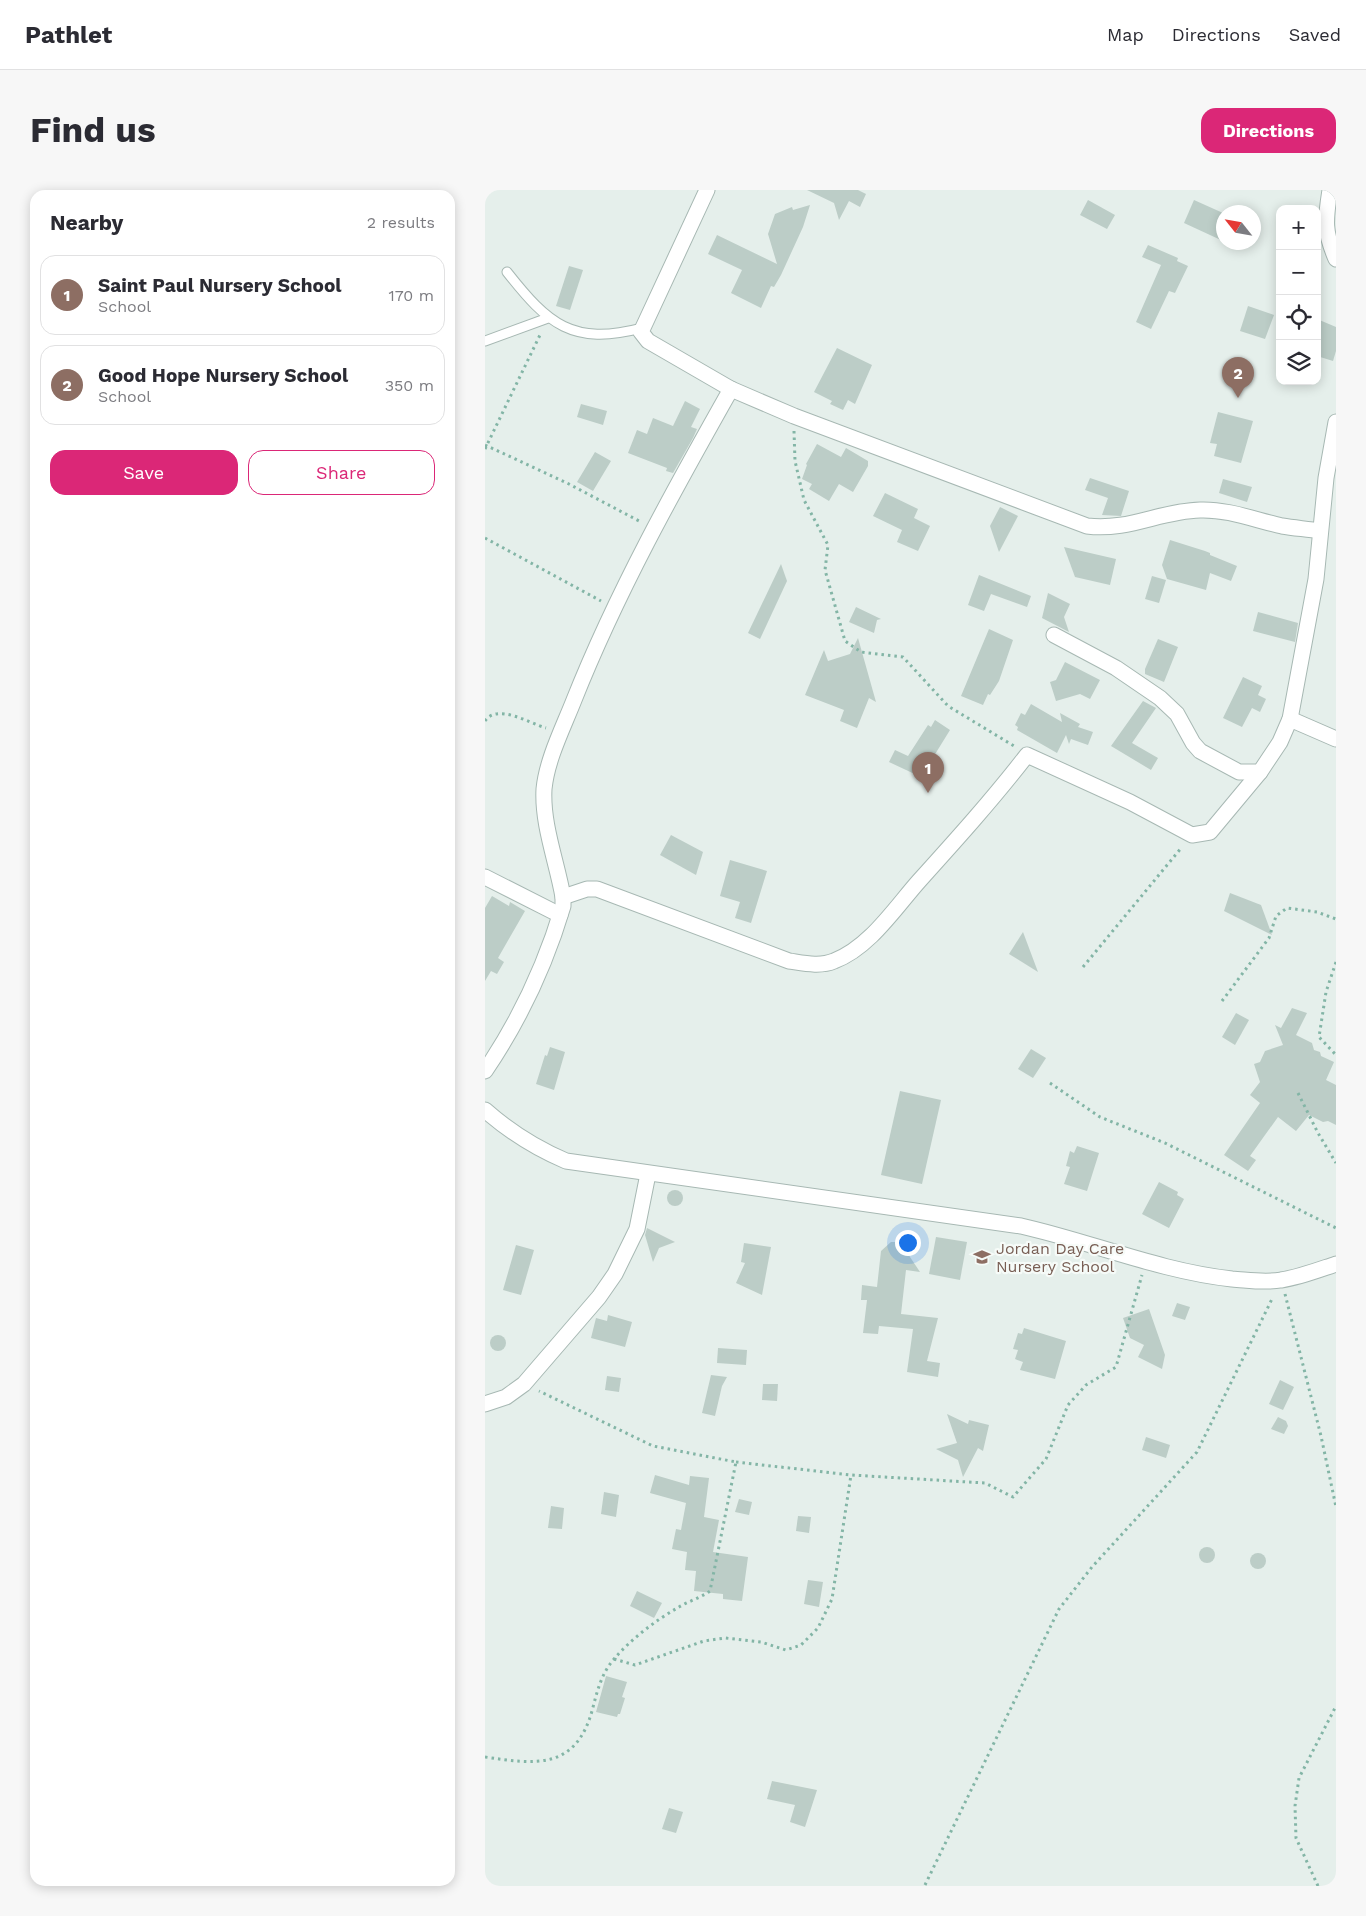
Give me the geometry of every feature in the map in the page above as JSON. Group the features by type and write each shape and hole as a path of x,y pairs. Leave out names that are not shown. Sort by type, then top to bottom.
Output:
{"street":[{"path":"707,190 642,328 643,336 648,341 731,389 794,416 1087,526 1118,527 1178,512 1199,510 1221,511 1283,526 1320,531"},
{"path":"1330,190 1326,215 1326,235 1336,260"},
{"path":"485,1071 506,1037 539,970 560,915 563,897 544,803 546,780 561,733 614,608 731,389"},
{"path":"563,897 587,889 597,889 789,961 810,964 832,962 848,954 876,929 982,811 1027,755 1135,805 1192,835 1210,832 1261,772 1291,718 1316,579 1325,478 1336,422"},
{"path":"1054,635 1117,668 1160,698 1177,714 1200,751 1239,772 1261,772"},
{"path":"1291,718 1336,739"},
{"path":"485,877 560,915"},
{"path":"485,1110 518,1137 539,1150 566,1161 1021,1226 1059,1234 1146,1262 1217,1277 1259,1281 1281,1280 1336,1264"},
{"path":"485,1404 506,1397 524,1384 599,1297 615,1274 637,1229 647,1174"}],"lane":[{"path":"507,272 536,308 548,318 574,330 592,334 619,334 642,328"},
{"path":"485,341 548,318"}],"path":[{"path":"548,318 485,446 567,483 655,529"},
{"path":"794,416 795,461 805,500 829,545 825,570 845,641 861,652 903,657 948,706 1027,755"},
{"path":"485,538 614,608"},
{"path":"485,721 491,714 501,713 561,733"},
{"path":"1083,967 1192,835"},
{"path":"1222,1001 1269,938 1276,916 1287,908 1317,912 1336,919"},
{"path":"1336,962 1326,992 1319,1037 1336,1055"},
{"path":"1049,1083 1099,1117 1165,1143 1336,1228"},
{"path":"1298,1093 1318,1133 1336,1163"},
{"path":"524,1384 653,1446 736,1462 851,1475 985,1483 1013,1497 1046,1459 1067,1405 1086,1385 1116,1367 1146,1262"},
{"path":"1281,1280 1321,1436 1336,1507"},
{"path":"925,1885 1059,1610 1092,1567 1197,1452 1281,1280"},
{"path":"485,1757 528,1763 542,1762 561,1754 573,1746 579,1740 587,1725 602,1678 614,1659 635,1638 663,1618 709,1591 736,1462"},
{"path":"614,1659 635,1665 704,1641 725,1638 761,1642 786,1650 801,1645 818,1628 832,1599 851,1475"},
{"path":"1318,1886 1296,1838 1295,1806 1299,1778 1336,1706"}],"building":[{"path":"807,190 858,190 866,194 860,207 849,201 839,220 834,203"},
{"path":"1088,200 1115,215 1107,229 1080,215"},
{"path":"1194,200 1216,210 1216,238 1184,223"},
{"path":"810,205 803,227 781,275 774,287 771,286 761,308 731,293 742,270 708,254 717,235 777,264 768,234 775,214 792,207 793,210"},
{"path":"1148,245 1178,258 1177,261 1188,266 1175,293 1169,291 1151,329 1136,322 1161,265 1142,257"},
{"path":"569,266 583,270 570,310 556,306"},
{"path":"1248,306 1274,315 1265,339 1240,331"},
{"path":"1321,321 1336,327 1336,351 1333,361 1321,357"},
{"path":"837,348 872,365 855,404 848,400 843,410 830,404 832,401 814,392"},
{"path":"685,401 700,409 691,427 697,429 673,473 666,471 667,468 628,453 637,430 647,434 653,418 673,426"},
{"path":"581,404 607,411 603,425 577,417"},
{"path":"1218,412 1253,421 1241,463 1214,456 1217,444 1210,443"},
{"path":"817,444 841,457 846,448 868,461 868,466 853,492 839,484 829,501 809,489 812,484 802,479 806,464"},
{"path":"595,452 611,461 593,491 577,482"},
{"path":"1090,478 1129,491 1121,516 1102,515 1108,498 1085,490"},
{"path":"1223,479 1252,487 1247,502 1219,493"},
{"path":"885,493 918,509 914,518 930,526 918,551 897,542 902,530 873,516"},
{"path":"1000,507 1018,516 999,552 990,526"},
{"path":"1170,540 1205,551 1237,566 1231,581 1210,573 1206,590 1167,579 1162,565"},
{"path":"1064,547 1116,559 1110,585 1075,577"},
{"path":"781,564 787,581 760,639 748,633"},
{"path":"979,575 1031,596 1027,607 991,594 984,611 968,605"},
{"path":"1152,576 1166,580 1159,603 1145,599"},
{"path":"1048,593 1070,604 1064,617 1069,632 1042,618"},
{"path":"856,607 881,619 877,620 874,633 849,622"},
{"path":"1258,612 1298,623 1295,642 1253,631"},
{"path":"989,629 1013,640 999,681 990,695 988,694 983,705 961,696"},
{"path":"858,638 876,702 869,698 857,728 840,721 844,710 805,695 824,650 828,661 850,654"},
{"path":"1158,639 1178,647 1164,682 1145,674 1145,669"},
{"path":"1065,662 1100,680 1090,699 1080,694 1056,701 1050,682 1056,680"},
{"path":"1243,677 1262,686 1258,695 1266,699 1260,712 1252,708 1242,727 1223,718"},
{"path":"1143,701 1156,708 1132,743 1158,758 1151,770 1111,746"},
{"path":"1031,704 1062,722 1060,713 1080,724 1078,727 1093,732 1088,745 1071,739 1069,744 1066,735 1057,753 1017,730 1018,727 1015,725 1021,713 1025,715"},
{"path":"935,720 950,730 921,777 889,762 895,750 908,756 928,725 931,727"},
{"path":"671,835 703,852 696,875 660,855"},
{"path":"730,860 767,871 751,923 735,918 740,902 720,896"},
{"path":"1230,893 1261,905 1272,935 1224,911"},
{"path":"492,896 509,906 510,902 525,911 498,958 504,962 497,974 491,971 485,981 485,908"},
{"path":"1023,932 1038,972 1009,954"},
{"path":"1292,1008 1307,1013 1296,1035 1312,1043 1314,1050 1320,1052 1321,1056 1334,1062 1326,1080 1336,1085 1336,1125 1328,1121 1323,1122 1309,1115 1296,1131 1278,1117 1250,1156 1256,1160 1248,1171 1224,1155 1260,1103 1250,1095 1260,1082 1254,1064 1260,1062 1265,1051 1283,1045 1275,1025 1281,1028"},
{"path":"1236,1013 1249,1020 1235,1045 1222,1037"},
{"path":"550,1047 565,1052 554,1090 536,1084 545,1055 547,1056"},
{"path":"1031,1049 1046,1058 1033,1078 1018,1069"},
{"path":"900,1091 941,1100 922,1184 881,1175"},
{"path":"1077,1146 1099,1153 1087,1191 1064,1184 1070,1167 1066,1166 1070,1151 1074,1153"},
{"path":"1159,1182 1178,1192 1177,1195 1184,1199 1169,1228 1142,1214"},
{"path":"675,1190 683,1198 675,1206 667,1198"},
{"path":"647,1228 675,1242 659,1248 653,1262 645,1235"},
{"path":"936,1237 967,1242 960,1280 929,1274"},
{"path":"891,1242 900,1242 920,1272 906,1270 901,1314 938,1318 927,1361 940,1363 938,1377 907,1372 913,1329 879,1326 878,1334 863,1333 867,1300 861,1300 862,1285 877,1287 881,1251"},
{"path":"744,1243 771,1247 762,1295 736,1283 745,1263 741,1262"},
{"path":"516,1245 534,1250 521,1295 503,1290"},
{"path":"1177,1303 1190,1307 1185,1320 1172,1316"},
{"path":"1149,1309 1165,1355 1162,1369 1138,1357 1144,1345 1130,1338 1123,1318"},
{"path":"608,1315 632,1322 625,1347 591,1338 596,1318 607,1321"},
{"path":"1024,1328 1066,1341 1055,1379 1020,1370 1023,1362 1015,1359 1018,1350 1013,1349 1018,1333 1022,1334"},
{"path":"498,1335 506,1343 498,1351 490,1343"},
{"path":"718,1348 747,1350 746,1365 717,1363"},
{"path":"711,1375 727,1377 722,1386 715,1416 702,1413"},
{"path":"607,1376 621,1378 619,1392 605,1390"},
{"path":"1280,1380 1294,1387 1283,1410 1269,1404"},
{"path":"763,1384 778,1384 777,1401 762,1400"},
{"path":"947,1414 968,1424 969,1420 989,1425 983,1451 978,1448 963,1477 958,1460 936,1449 957,1443"},
{"path":"1278,1417 1286,1421 1288,1426 1284,1434 1271,1429"},
{"path":"1146,1437 1170,1445 1166,1458 1142,1450"},
{"path":"655,1475 689,1485 690,1476 709,1478 704,1517 719,1520 713,1552 748,1557 742,1601 723,1599 723,1594 694,1591 696,1571 685,1570 687,1552 672,1549 676,1529 681,1530 686,1503 650,1493"},
{"path":"604,1492 619,1495 616,1517 601,1514"},
{"path":"739,1499 752,1502 749,1515 735,1512"},
{"path":"551,1506 564,1508 562,1529 548,1528"},
{"path":"798,1516 811,1517 809,1533 796,1531"},
{"path":"1207,1547 1215,1555 1207,1563 1199,1555"},
{"path":"1258,1553 1266,1561 1258,1569 1250,1561"},
{"path":"808,1580 823,1582 819,1607 804,1604"},
{"path":"637,1591 662,1603 654,1618 630,1606"},
{"path":"606,1676 627,1682 622,1697 625,1698 620,1714 617,1717 596,1712"},
{"path":"772,1781 817,1790 805,1827 790,1822 795,1805 767,1799"},
{"path":"669,1808 683,1812 676,1833 662,1829"}],"place":[{"name":"Good Hope Nursery School","path":"1238,398"},
{"name":"Saint Paul Nursery School","path":"928,793"},
{"name":"Jordan Day Care Nursery School","path":"982,1257"}]}
